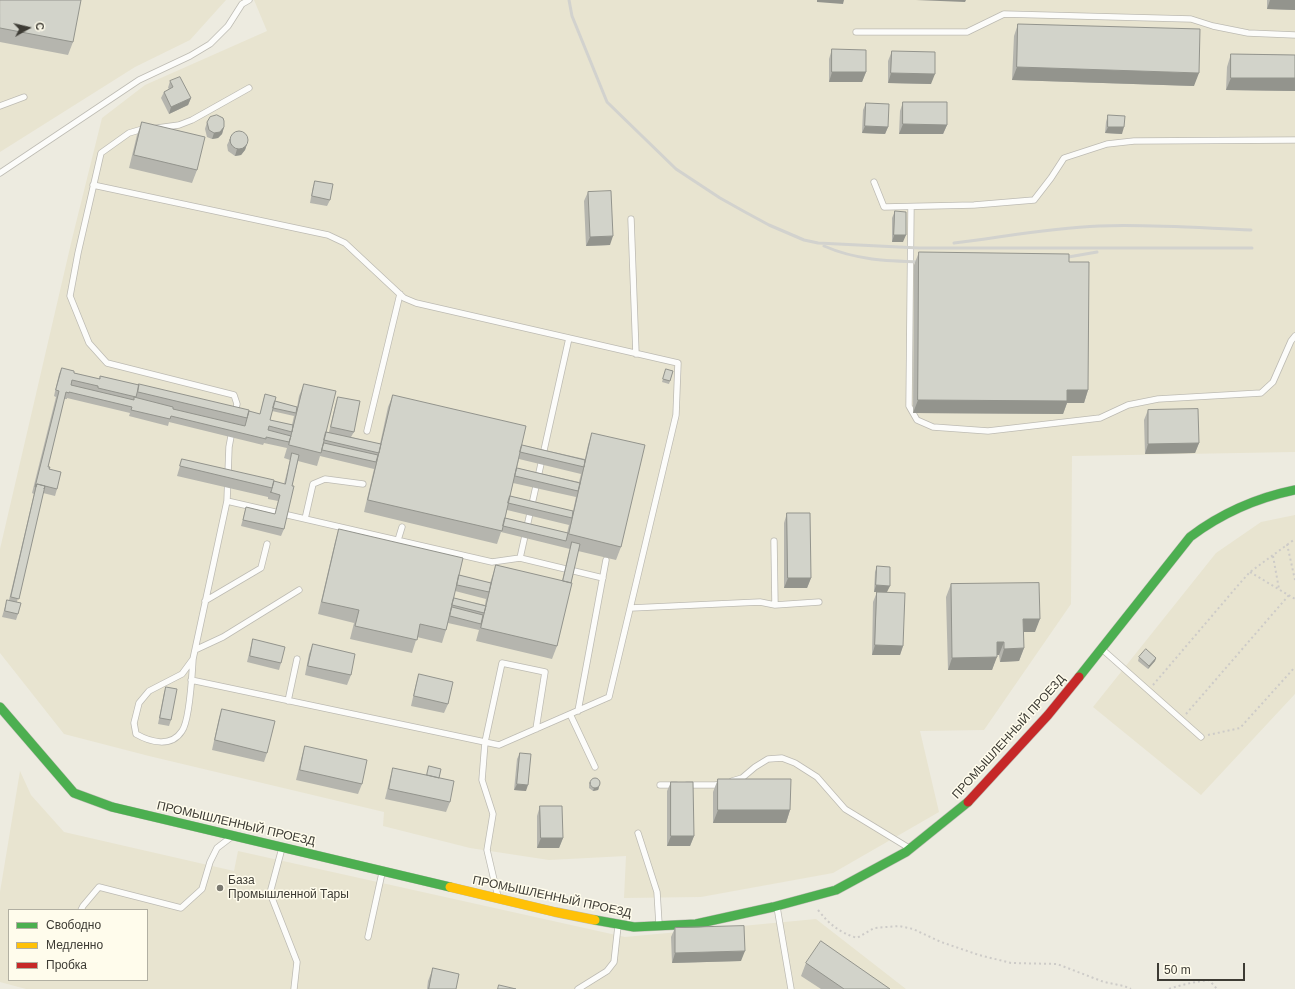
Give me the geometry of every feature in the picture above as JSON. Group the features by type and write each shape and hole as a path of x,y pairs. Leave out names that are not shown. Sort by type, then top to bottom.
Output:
{"street":[{"name":"ПРОМЫШЛЕННЫЙ ПРОЕЗД","path":"0,707 74,792 112,807 555,912 634,927 696,924 777,906 836,890 910,848 967,803 1048,715 1102,650 1190,537 1207,524 1243,505 1295,490"}],"lane":[{"path":"0,173 139,80 190,56 210,44 228,26 242,4 249,0"},
{"path":"856,32 967,32 1004,14 1191,19 1213,26 1248,33 1295,35"},
{"path":"234,418 237,404 234,395 107,363 89,343 70,296 78,253 101,154 128,133 145,128 179,125 192,120 249,88"},
{"path":"0,106 24,97"},
{"path":"874,182 884,207 974,205 1034,200 1064,158 1106,144 1134,141 1295,140"},
{"path":"94,185 328,235 345,243 404,298 416,303 678,363 676,415 609,697 499,745 191,680"},
{"path":"911,206 909,406 917,420 933,427 988,431 1027,427 1100,418 1128,405 1158,399 1261,393 1273,382 1291,341 1295,336"},
{"path":"631,219 636,354"},
{"path":"367,431 400,294"},
{"path":"520,558 569,338"},
{"path":"193,659 182,674 149,691 139,703 134,723 136,734 148,741 165,742 177,738 183,730 186,718 193,659 227,501 229,447 233,426"},
{"path":"305,519 313,484 324,479 362,484"},
{"path":"227,501 492,562 520,558 603,578"},
{"path":"398,540 402,527"},
{"path":"774,541 775,605"},
{"path":"205,601 261,568 267,544"},
{"path":"578,711 606,560"},
{"path":"195,650 223,637 299,590"},
{"path":"630,608 760,602 775,605 819,602"},
{"path":"1102,650 1201,737"},
{"path":"288,701 297,659"},
{"path":"498,898 487,850 493,814 482,780 485,742 502,663 545,672 536,729"},
{"path":"570,714 595,767"},
{"path":"660,785 716,785 742,778 755,767 768,759 782,758 796,763 817,777 845,809 910,848"},
{"path":"638,833 657,892 659,926"},
{"path":"82,909 83,906 99,887 182,908 202,889 210,862 217,848 234,836"},
{"path":"282,847 270,893 297,962 294,989"},
{"path":"368,936 383,871"},
{"path":"777,906 791,989"},
{"path":"578,989 607,970 614,962 618,924"}],"path":[{"path":"1148,691 1250,572 1295,539"},
{"path":"1287,544 1295,580"},
{"path":"1272,556 1279,589"},
{"path":"1250,572 1295,599"},
{"path":"1181,719 1289,595"},
{"path":"1201,737 1240,728 1295,667"},
{"path":"809,897 827,922 843,933 857,938 874,928 899,926 913,929 941,942 979,955 1011,963 1057,964 1104,982 1131,989"},
{"path":"1169,989 1193,982 1209,980 1217,989"}],"shaded area":[{"path":"0,0 226,0 190,40 135,67 0,152"},
{"path":"254,0 1295,0 1295,452 1072,456 1071,604 984,730 920,731 939,812 833,873 701,897 624,898 626,856 549,860 470,848 383,826 384,812 149,756 64,734 0,653 0,549 72,239 102,118 145,85 267,31"},
{"path":"1295,515 1295,694 1201,795 1093,707 1216,553 1261,522"},
{"path":"20,771 31,795 64,832 234,871 238,851 625,937 816,919 906,989 26,989 0,982 0,892"}],"building":[{"path":"0,0 81,0 73,42 0,28"},
{"path":"1018,24 1200,29 1199,73 1017,67"},
{"path":"832,49 866,50 866,72 832,72"},
{"path":"892,51 935,52 935,74 891,73"},
{"path":"1231,54 1295,55 1295,78 1231,78"},
{"path":"180,77 191,98 171,107 164,92 173,87 170,81"},
{"path":"903,102 947,102 947,125 903,124"},
{"path":"866,103 889,104 888,127 865,126"},
{"path":"217,115 223,118 224,127 220,132 214,133 209,130 207,122 210,117"},
{"path":"1108,115 1125,116 1124,127 1108,127"},
{"path":"142,122 205,137 197,170 134,155"},
{"path":"239,131 245,134 248,140 245,146 239,149 233,146 230,140 233,134"},
{"path":"315,181 333,184 330,200 312,196"},
{"path":"611,191 613,236 590,237 588,192"},
{"path":"895,211 906,212 906,235 894,235"},
{"path":"919,252 1069,254 1069,262 1089,262 1088,390 1067,390 1067,401 918,400"},
{"path":"62,368 74,371 74,373 100,379 100,376 139,385 136,397 72,380 71,385 134,400 134,397 173,407 173,409 245,426 249,411 260,414 265,394 276,397 270,420 293,425 292,432 269,426 268,430 291,436 289,442 266,437 266,439 171,416 170,419 131,410 132,407 66,392 48,467 50,467 49,469 61,472 57,489 37,484 35,487 59,391 56,390"},
{"path":"666,369 673,371 670,381 663,379"},
{"path":"139,384 249,410 247,418 138,392"},
{"path":"304,384 336,391 321,453 289,445"},
{"path":"393,395 526,426 502,531 368,500"},
{"path":"338,397 360,401 354,432 331,427"},
{"path":"275,401 297,407 296,413 273,408"},
{"path":"1198,409 1199,443 1148,444 1148,410"},
{"path":"326,432 381,444 379,453 324,440"},
{"path":"592,433 645,445 621,547 569,534"},
{"path":"324,443 378,455 376,462 322,450"},
{"path":"522,445 585,460 584,467 520,452"},
{"path":"292,453 299,455 292,486 294,486 284,529 243,520 246,507 275,514 280,495 270,492 274,481 285,484"},
{"path":"182,459 274,480 272,488 180,466"},
{"path":"517,468 580,483 578,491 515,476"},
{"path":"37,484 45,486 19,599 11,597"},
{"path":"510,496 573,511 572,518 508,503"},
{"path":"787,513 810,513 811,578 788,578"},
{"path":"505,518 568,533 566,541 503,526"},
{"path":"339,529 463,558 446,630 420,624 417,640 355,626 359,610 322,602"},
{"path":"572,542 580,544 571,583 563,581"},
{"path":"496,565 572,583 557,646 481,628"},
{"path":"877,566 890,567 890,586 876,585"},
{"path":"459,575 491,583 489,592 457,585"},
{"path":"1039,583 1040,619 1023,619 1024,648 1004,649 1004,642 997,642 997,657 952,658 951,584"},
{"path":"877,592 905,593 903,646 875,645"},
{"path":"454,598 486,606 484,613 452,605"},
{"path":"7,600 21,603 18,614 5,611"},
{"path":"452,607 483,615 481,624 450,616"},
{"path":"253,639 285,647 281,663 250,656"},
{"path":"313,644 355,654 351,675 308,666"},
{"path":"1146,649 1156,658 1149,666 1139,657"},
{"path":"419,674 453,682 448,704 414,696"},
{"path":"166,687 177,689 171,720 160,718"},
{"path":"222,709 275,721 267,753 215,740"},
{"path":"305,746 367,760 362,784 300,770"},
{"path":"520,753 531,754 528,785 517,784"},
{"path":"429,766 441,769 439,778 427,775"},
{"path":"393,768 454,781 450,802 389,789"},
{"path":"595,778 600,783 595,788 590,783"},
{"path":"718,779 791,779 790,810 718,810"},
{"path":"671,782 693,782 694,836 671,836"},
{"path":"540,806 562,806 563,838 541,838"},
{"path":"744,926 745,951 675,953 675,928"},
{"path":"821,941 890,989 844,989 806,963"},
{"path":"433,968 459,974 456,989 429,989"},
{"path":"499,985 516,989 498,989"}],"railway":[{"path":"569,0 572,16 607,102 676,169 720,198 745,212 769,225 804,240 818,243 919,248 1252,248"},
{"path":"954,243 1044,231 1099,226 1156,226 1251,230"},
{"path":"824,246 849,255 875,259 928,262"},
{"path":"1057,259 1097,252"}],"traffic: fast":[{"path":"1079,677 1190,537 1214,521 1253,502 1295,490"},
{"path":"0,707 74,793 112,807 450,887"},
{"path":"595,920 634,927 696,924 773,907 836,890 906,852 968,802"}],"traffic: slow":[{"path":"450,887 595,920"}],"traffic: jam":[{"path":"968,802 1048,715 1079,677"}],"place":[{"name":"База Промышленной Тары","path":"220,888"}]}
